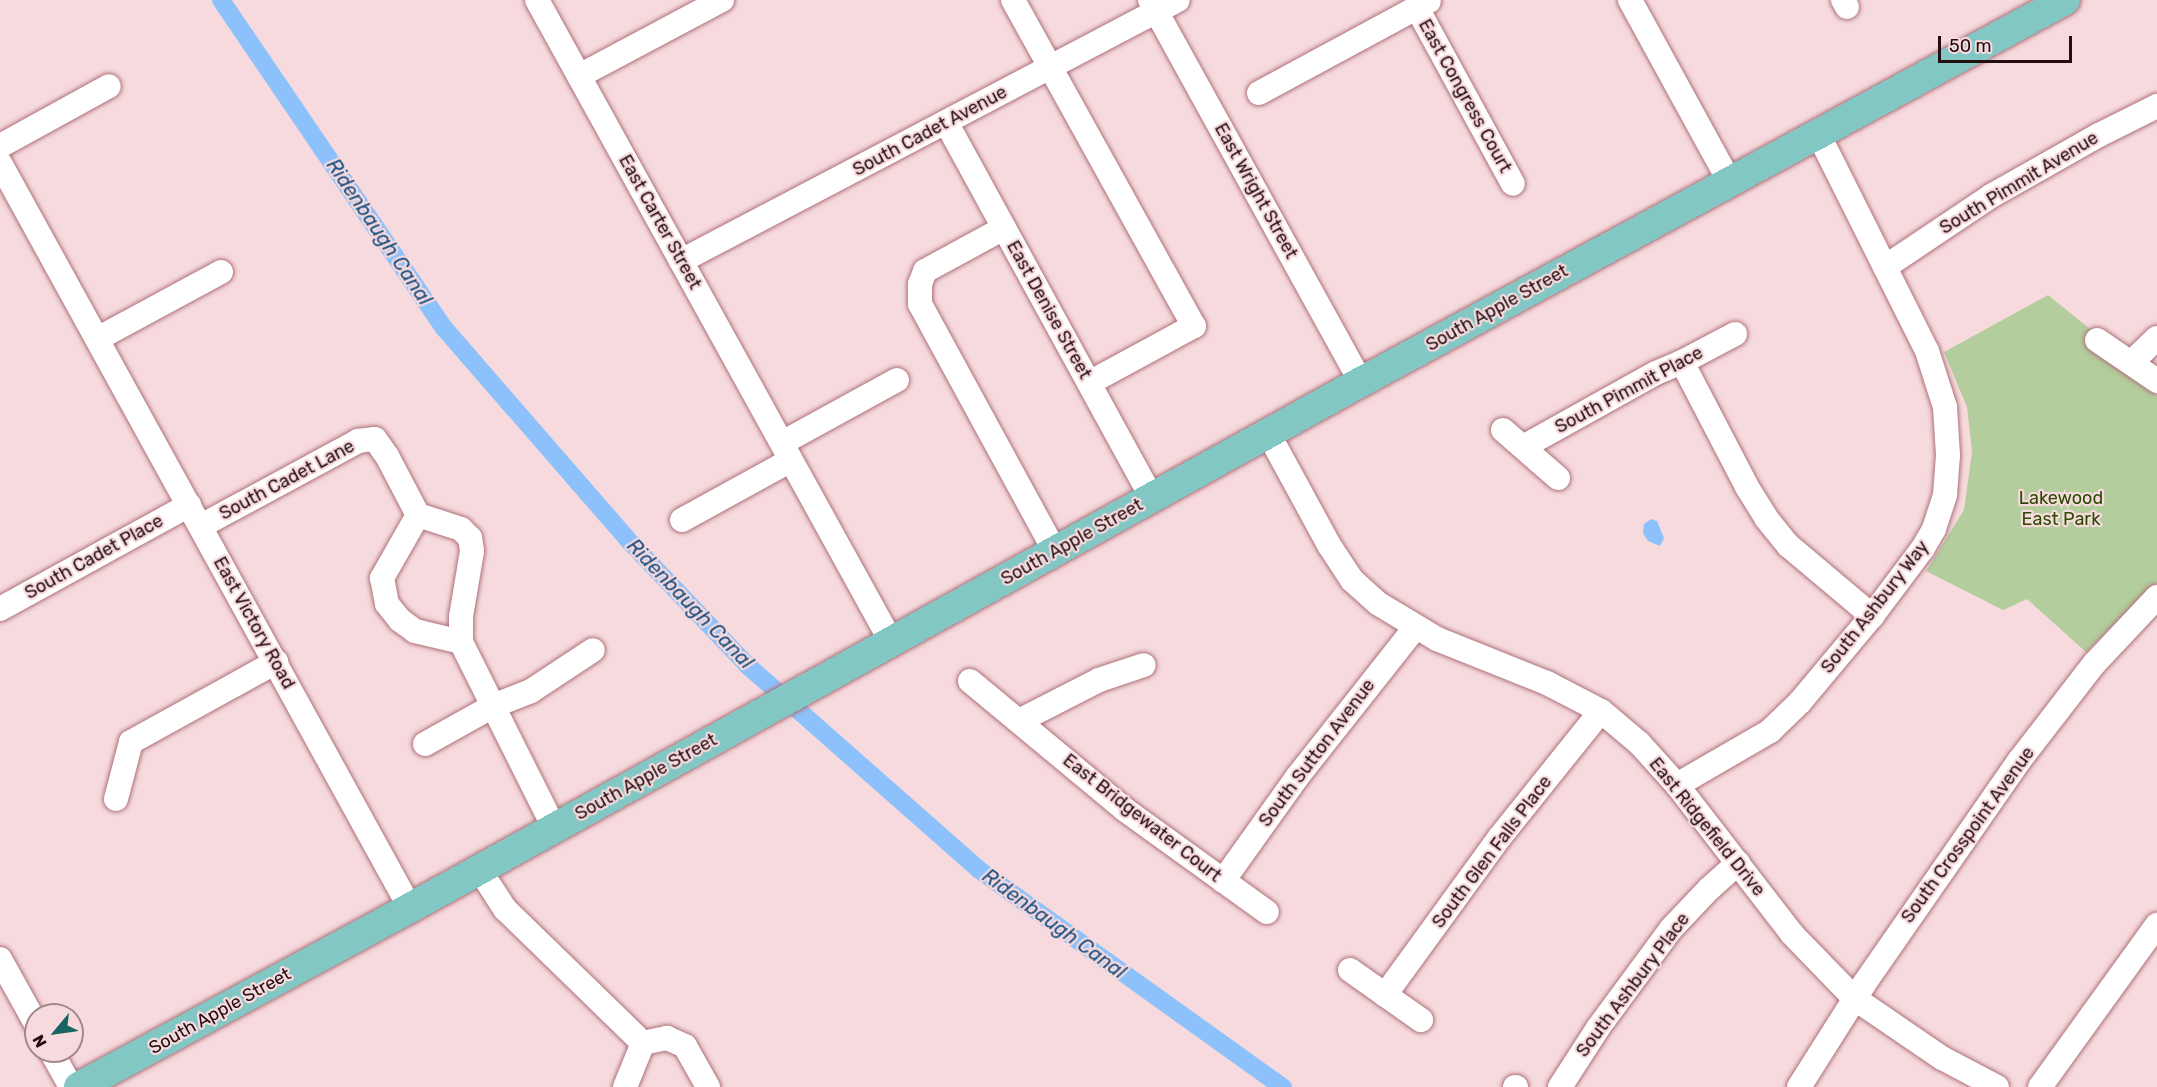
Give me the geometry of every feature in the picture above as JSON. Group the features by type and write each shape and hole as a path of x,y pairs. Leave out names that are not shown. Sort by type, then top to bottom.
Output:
{"main road":[{"name":"South Apple Street","path":"79,1087 410,908 1361,382 2065,0"}],"street":[{"name":"East Carter Street","path":"537,0 892,642"},
{"path":"579,76 722,0"},
{"path":"1013,0 1194,326 1089,383"},
{"name":"South Cadet Avenue","path":"681,261 1051,67 1153,6 1178,0"},
{"path":"1630,0 1730,183"},
{"path":"1259,93 1424,4"},
{"name":"East Congress Court","path":"1424,4 1513,184"},
{"name":"East Wright Street","path":"1153,6 1361,382"},
{"path":"0,146 109,86"},
{"name":"South Pimmit Avenue","path":"1885,267 1991,196 2099,135 2157,106"},
{"name":"East Denise Street","path":"946,122 1152,498"},
{"name":"South Ashbury Way","path":"1677,785 1770,731 1800,702 1872,616 1923,548 1934,529 1945,495 1948,455 1945,407 1930,362 1819,135"},
{"name":"East Victory Road","path":"0,163 7,192 97,339 410,908"},
{"path":"1004,228 925,271 920,284 920,304 1055,552"},
{"path":"97,339 221,272"},
{"name":"South Pimmit Place","path":"1523,447 1656,373 1735,334"},
{"path":"2131,363 2157,338"},
{"path":"2097,340 2157,381"},
{"path":"1682,362 1747,487 1767,518 1790,546 1872,616"},
{"path":"682,520 897,380"},
{"path":"1503,430 1558,478"},
{"name":"East Ridgefield Drive","path":"1268,433 1329,545 1352,580 1379,604 1415,628 1547,683 1601,711 1639,743 1677,785 1792,934 1854,998 1942,1058 1997,1087"},
{"name":"South Cadet Lane","path":"201,526 358,441 375,439 387,456 418,515"},
{"name":"South Cadet Place","path":"0,609 189,505"},
{"path":"461,642 415,631 400,620 387,604 382,578 418,515 461,529 470,538 472,551 461,617 461,642 554,828"},
{"name":"South Crosspoint Avenue","path":"1799,1087 1854,998 1947,861 2019,761 2094,664 2157,597"},
{"name":"South Sutton Avenue","path":"1223,881 1298,776 1415,628"},
{"path":"425,744 493,706 531,691 593,650"},
{"path":"116,799 130,742 276,662"},
{"path":"1019,721 1099,680 1144,664"},
{"name":"East Bridgewater Court","path":"970,681 1124,809 1267,912"},
{"name":"South Glen Falls Place","path":"1385,994 1500,837 1601,711"},
{"name":"South Ashbury Place","path":"1560,1087 1598,1028 1671,929 1708,889 1738,863"},
{"path":"478,869 505,909 643,1043"},
{"path":"2040,1087 2157,925"},
{"path":"0,959 24,1003"},
{"path":"1350,970 1421,1020"},
{"path":"643,1043 667,1038 685,1046 708,1087"},
{"path":"625,1087 643,1043"},
{"path":"58,1063 71,1087"}],"green space":[{"name":"Lakewood East Park","path":"2048,295 2095,333 2096,352 2157,396 2157,583 2086,652 2027,599 2003,610 1926,571 1964,510 1972,452 1967,407 1944,352"}],"water":[{"path":"1651,519 1657,521 1664,538 1660,546 1648,541 1643,533 1644,524"}],"waterway":[{"name":"Ridenbaugh Canal","path":"221,0 444,328 631,543 748,666 978,869 1283,1087"}]}
